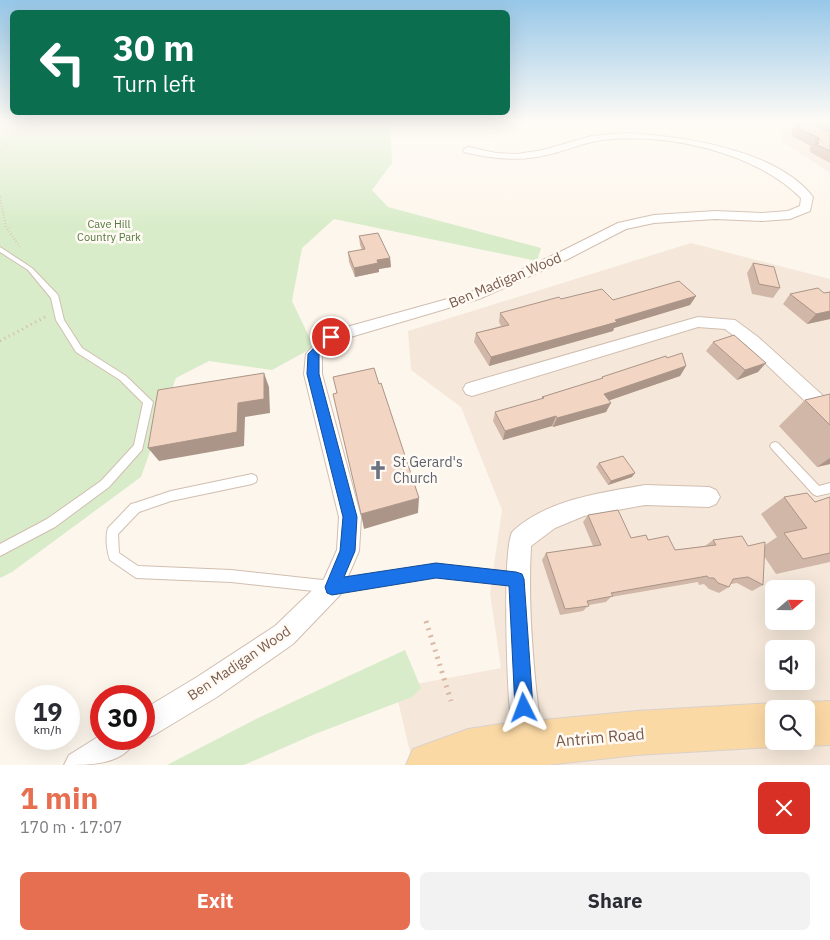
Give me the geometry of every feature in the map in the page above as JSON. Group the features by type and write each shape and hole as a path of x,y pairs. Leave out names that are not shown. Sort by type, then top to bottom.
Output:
{"main road":[{"path":"815,724 830,723"},
{"name":"Antrim Road","path":"429,765 468,752 514,752 637,733 765,726"}],"street":[{"name":"Ben Madigan Wood","path":"155,718 284,635 332,587 348,551 350,517 313,374 314,354 331,337 474,296 563,256 622,226 654,219 715,215 762,217 790,215 806,208 806,197 799,187 766,166 743,157"},
{"path":"472,389 698,322 717,322 729,324 752,341 830,413"},
{"path":"514,752 524,708 516,579 520,540 547,521 583,506 645,495 709,497"},
{"path":"79,765 104,750"}],"lane":[{"path":"0,249 30,269 54,297 60,320 79,350 123,378 148,402 139,447 105,484 51,522 0,550"},
{"path":"775,446 817,491 830,488"},
{"path":"252,479 171,496 134,508 112,532 114,556 136,572 231,576 332,587 436,570 516,579"}],"path":[{"path":"426,621 451,701"}],"shaded area":[{"path":"805,157 830,157 830,173"},
{"path":"691,243 830,279 830,765 413,765 395,688 501,668 490,593 502,510 461,407 411,370 408,331"}],"green space":[{"name":"Cave Hill Country Park","path":"0,157 392,157 392,163 372,190 388,207 541,248 537,261 334,219 302,248 292,301 314,347 272,370 209,361 176,378 141,477 12,572 0,578"},
{"path":"405,650 421,688 412,697 315,734 244,765 167,765 258,718"}],"building":[{"path":"378,233 390,258 377,260 378,263 354,268 348,252 365,249 359,236"},
{"path":"753,263 774,267 780,288 759,284"},
{"path":"679,281 696,296 615,320 617,322 491,357 476,333 509,325 500,313 559,297 561,299 602,289 613,300"},
{"path":"818,288 824,293 830,292 830,311 816,314 790,294"},
{"path":"734,335 766,363 745,370 713,342"},
{"path":"682,353 686,366 604,394 611,403 505,431 495,412 544,398 542,397 666,356 667,358"},
{"name":"St Gerard's Church","path":"374,368 379,384 381,383 419,498 361,514 333,394 337,393 333,377"},
{"path":"264,373 264,399 238,403 237,432 148,448 158,390"},
{"path":"830,394 830,425 805,400"},
{"path":"623,456 635,473 611,481 599,463"},
{"path":"807,493 815,502 830,497 830,553 803,559 784,533 807,528 784,497"},
{"path":"618,510 631,538 646,535 648,540 668,536 675,550 716,545 713,540 742,536 748,546 765,542 763,585 748,577 733,579 729,587 707,576 611,593 613,596 587,601 589,606 565,609 546,553 601,545 588,515"}],"place":[{"name":"St Gerard's Church","path":"378,470"}],"route":[{"path":"331,337 314,354 313,374 350,517 348,551 332,587 436,570 516,579 524,708"}]}
